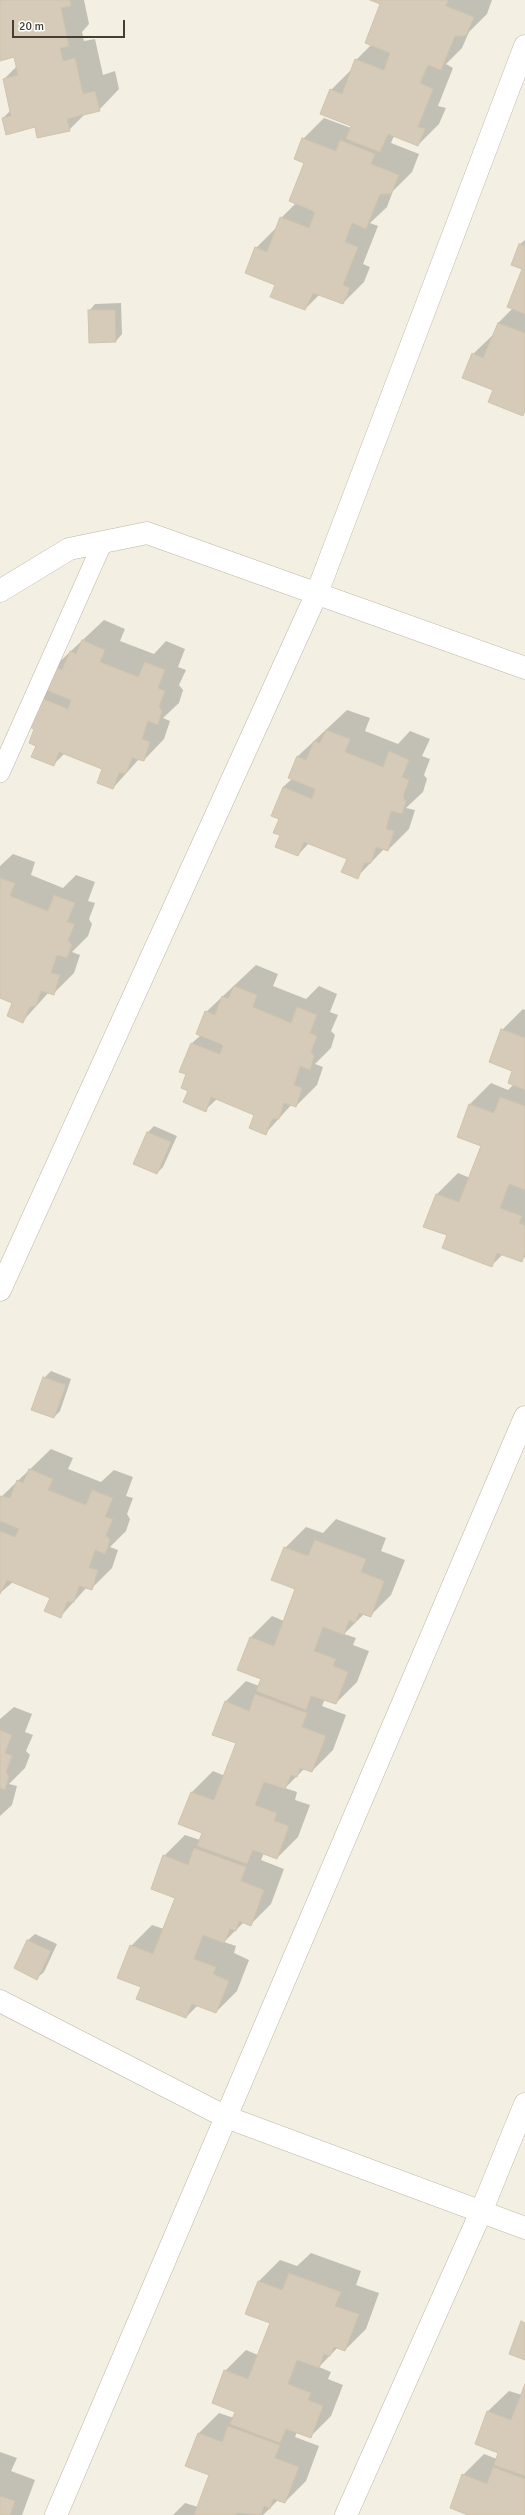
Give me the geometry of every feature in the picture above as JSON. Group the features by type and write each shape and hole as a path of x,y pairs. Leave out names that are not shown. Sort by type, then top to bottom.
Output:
{"street":[{"path":"0,1290 317,593 525,46"},
{"path":"0,591 69,549 147,532 525,668"},
{"path":"56,2515 525,1417"},
{"path":"0,2001 226,2117 525,2228"},
{"path":"346,2515 481,2212 525,2104"}],"lane":[{"path":"0,773 103,542"}],"building":[{"path":"70,0 71,6 61,8 69,46 60,48 63,61 75,58 83,94 95,91 100,111 67,119 70,131 37,138 35,127 6,135 2,118 11,116 3,79 18,75 14,57 0,61 0,1"},
{"path":"370,0 448,0 446,6 474,17 466,36 455,36 441,70 428,65 420,83 433,89 418,127 425,129 418,146 388,134 380,152 346,139 351,126 320,114 330,89 342,94 355,59 384,70 390,53 365,43 380,4"},
{"path":"302,138 336,151 340,140 375,154 371,164 399,175 391,194 380,194 366,229 352,223 345,242 358,247 343,285 350,288 343,304 313,293 305,310 270,297 275,285 245,273 255,247 267,252 280,217 309,228 315,212 289,201 304,163 294,159"},
{"path":"519,244 525,246 525,314 507,307 522,269 511,265"},
{"path":"88,310 115,310 116,342 89,343"},
{"path":"498,323 525,333 525,410 523,416 488,402 493,390 462,378 472,353 483,358"},
{"path":"82,640 105,650 100,662 138,677 145,662 165,670 158,688 165,691 159,707 162,711 158,725 148,721 142,739 150,742 144,761 132,758 126,773 119,773 113,789 97,783 102,769 59,752 54,766 31,757 36,746 29,743 34,729 27,726 39,697 68,709 71,700 44,689 53,666 62,670 70,651 76,654"},
{"path":"326,730 350,739 345,752 383,767 389,751 409,760 402,777 409,780 403,797 406,801 402,814 391,811 386,829 394,831 388,851 376,847 371,863 364,863 358,879 341,872 347,859 304,842 298,856 275,847 280,835 273,833 279,819 271,816 283,787 312,799 315,789 288,778 297,756 306,760 314,741 320,743"},
{"path":"0,878 15,883 10,896 48,911 54,895 75,903 67,922 75,924 68,940 72,945 67,958 57,955 51,973 60,975 54,995 41,991 36,1006 30,1007 23,1023 7,1016 12,1003 0,998"},
{"path":"234,986 257,995 253,1007 291,1023 297,1007 317,1015 310,1033 317,1036 311,1052 314,1056 310,1070 300,1066 294,1085 302,1088 296,1107 284,1103 279,1119 272,1119 266,1135 249,1128 254,1115 211,1097 206,1112 183,1102 188,1091 181,1088 186,1074 179,1072 191,1043 220,1054 223,1045 196,1034 205,1011 215,1015 222,996 228,999"},
{"path":"501,1029 525,1038 525,1090 508,1083 512,1071 489,1062"},
{"path":"500,1097 525,1106 525,1190 509,1184 500,1208 522,1216 519,1223 525,1226 525,1253 522,1262 497,1253 492,1267 442,1248 447,1235 423,1227 436,1194 459,1202 481,1146 457,1137 469,1104 494,1113"},
{"path":"147,1132 171,1142 157,1174 133,1164"},
{"path":"43,1377 66,1385 54,1418 31,1410"},
{"path":"29,1469 53,1479 48,1490 86,1505 92,1490 113,1498 105,1517 113,1519 106,1535 110,1540 105,1554 95,1550 89,1568 98,1570 92,1590 79,1586 74,1602 67,1602 61,1618 44,1611 50,1598 7,1580 0,1594 0,1531 15,1537 19,1529 0,1521 0,1496 10,1498 17,1480 23,1483"},
{"path":"315,1540 366,1559 361,1572 384,1581 371,1617 359,1613 355,1623 349,1620 344,1635 323,1627 314,1651 336,1659 333,1666 348,1672 336,1704 311,1696 306,1710 256,1691 261,1679 237,1670 250,1637 274,1646 295,1589 271,1580 284,1547 308,1556"},
{"path":"255,1694 307,1713 302,1727 326,1736 312,1772 300,1768 297,1777 291,1775 285,1789 264,1782 255,1805 277,1813 274,1821 289,1826 277,1859 253,1850 247,1864 197,1846 202,1833 178,1824 191,1792 214,1800 236,1743 212,1735 225,1701 249,1711"},
{"path":"0,1730 12,1735 5,1753 12,1756 6,1772 9,1776 5,1790 0,1788"},
{"path":"194,1848 246,1867 241,1881 264,1890 251,1926 239,1921 236,1931 230,1929 224,1943 203,1935 194,1959 216,1967 213,1974 229,1981 216,2013 192,2004 186,2018 136,1999 141,1987 117,1978 130,1945 153,1954 175,1898 151,1889 163,1855 188,1865"},
{"path":"27,1940 51,1951 37,1980 14,1968"},
{"path":"289,2273 341,2292 335,2306 359,2314 345,2351 334,2347 330,2356 324,2354 319,2368 297,2360 288,2384 311,2393 308,2400 323,2406 311,2438 286,2429 280,2443 230,2424 235,2412 212,2403 224,2370 248,2379 270,2323 245,2314 258,2281 282,2290"},
{"path":"521,2321 525,2323 525,2360 509,2354"},
{"path":"525,2384 525,2476 494,2465 498,2453 475,2444 487,2411 511,2420"},
{"path":"228,2426 280,2445 275,2458 299,2467 285,2503 273,2499 270,2509 264,2506 261,2515 237,2513 236,2515 194,2515 209,2475 185,2466 198,2433 222,2442"},
{"path":"493,2467 525,2479 525,2515 468,2515 450,2508 462,2474 487,2484"},
{"path":"0,2496 15,2501 10,2515 0,2515"}]}
